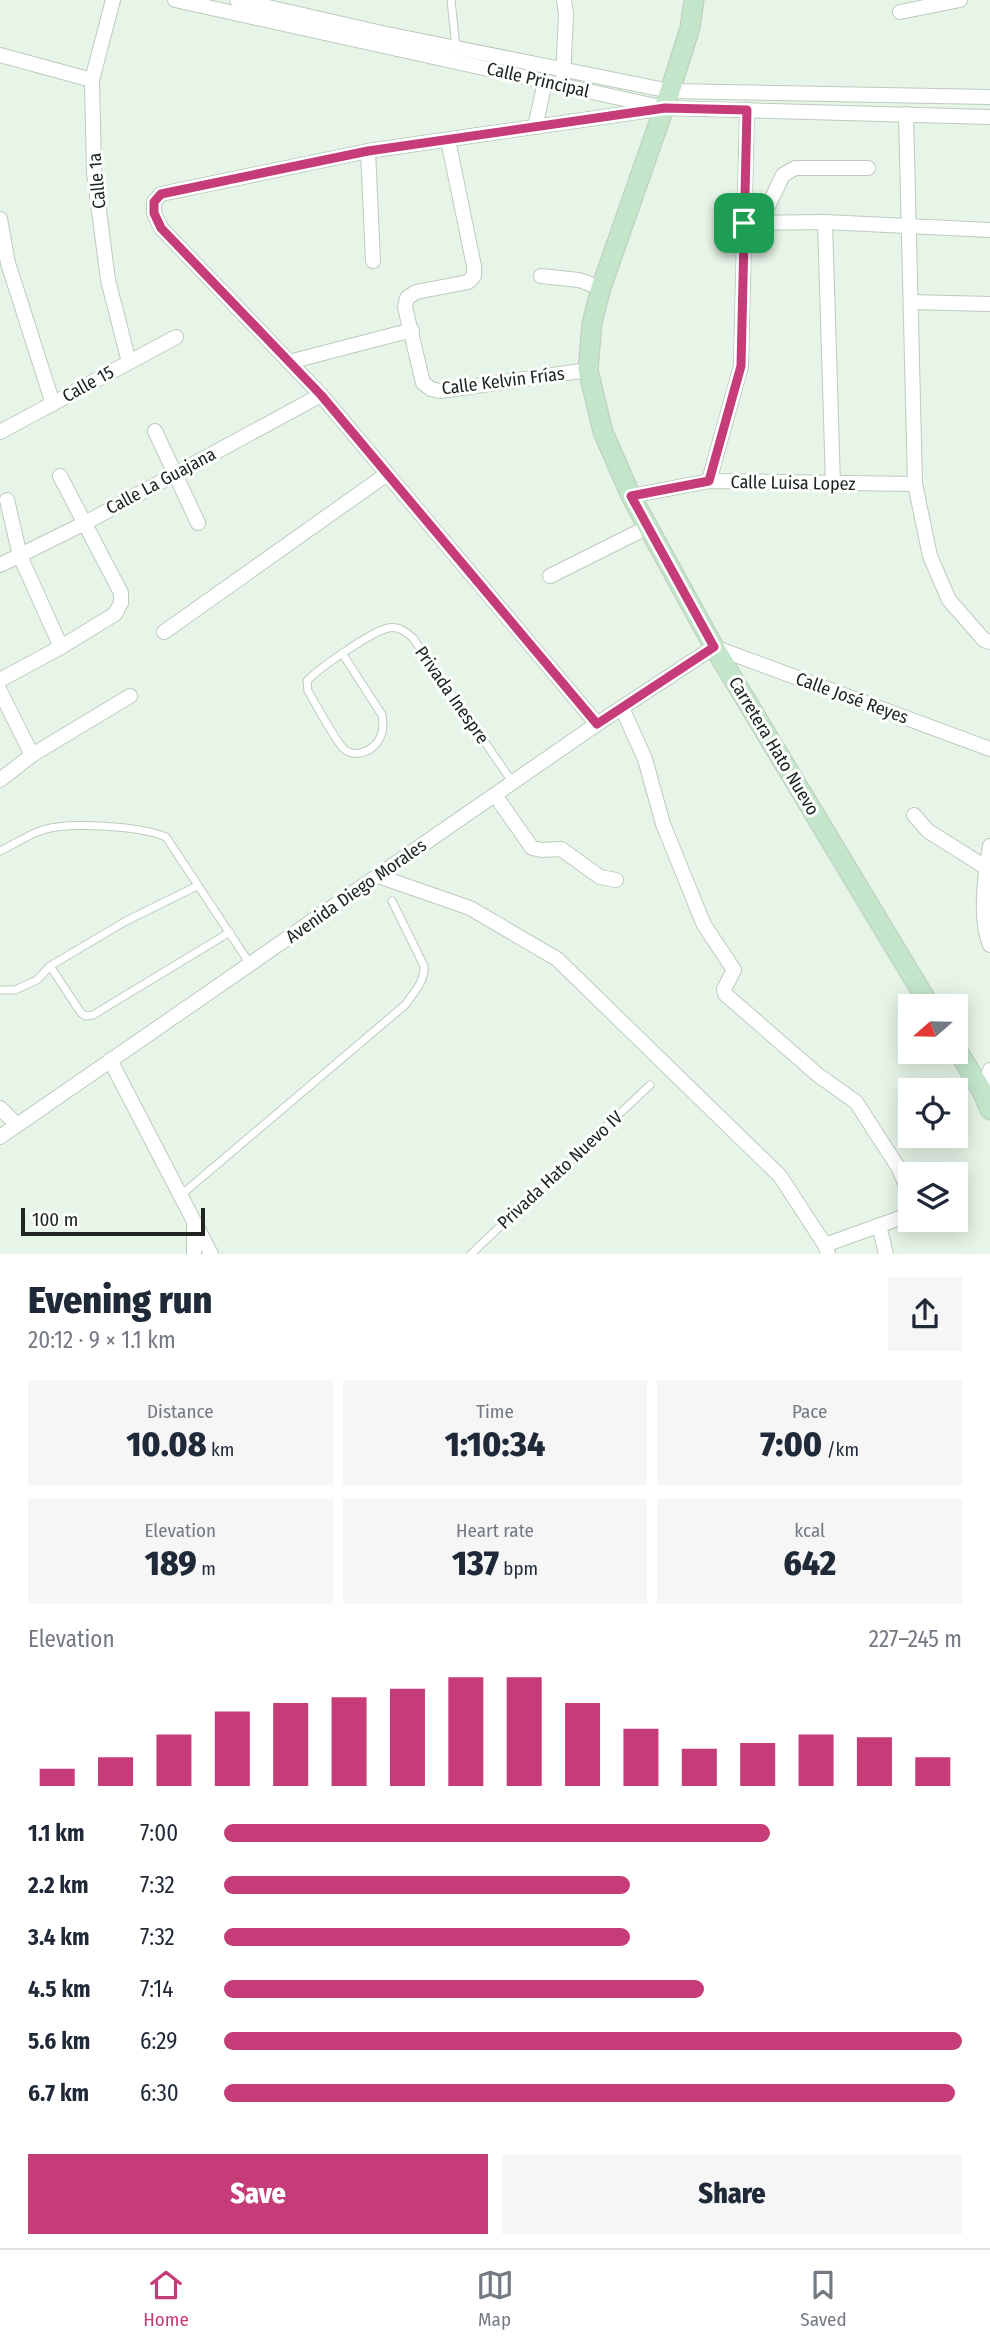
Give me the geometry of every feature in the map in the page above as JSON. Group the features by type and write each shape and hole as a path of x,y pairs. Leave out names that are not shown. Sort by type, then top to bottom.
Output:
{"main road":[{"name":"Carretera Hato Nuevo","path":"694,0 690,28 667,100 601,288 592,323 588,370 603,432 631,496 714,647 923,994"},
{"path":"966,1064 990,1110"}],"street":[{"name":"Calle 1a","path":"113,0 92,80 94,172 108,280 129,362"},
{"name":"Calle Principal","path":"175,0 563,86 747,110 990,117"},
{"name":"Calle Principal","path":"237,0 456,48 564,68 667,100 990,97"},
{"path":"563,86 566,14 564,0"},
{"path":"900,12 960,0"},
{"path":"0,55 92,80"},
{"path":"535,127 545,82"},
{"path":"597,724 321,395 161,228 154,213 154,202 161,194 368,151 535,127 667,100"},
{"path":"709,481 741,366 747,110"},
{"path":"906,114 915,484 930,555 949,600 984,640 990,642"},
{"name":"Calle Kelvin Frías","path":"448,140 474,276 468,282 416,292 407,298 405,307 423,383 440,391 588,370"},
{"path":"368,151 373,261"},
{"path":"760,223 783,175 795,168 868,168"},
{"path":"0,219 8,263 53,404"},
{"path":"744,223 825,222 990,230"},
{"path":"825,222 833,484"},
{"path":"541,276 579,280 601,288"},
{"path":"911,302 990,304"},
{"path":"289,362 412,330"},
{"name":"Calle 15","path":"0,432 176,337"},
{"name":"Calle La Guajana","path":"0,565 85,523 321,395"},
{"path":"155,431 198,523"},
{"path":"164,632 387,474"},
{"path":"0,680 115,614 121,603 121,593 60,476"},
{"name":"Calle Luisa Lopez","path":"631,496 709,481 915,484"},
{"path":"8,500 20,556 61,647"},
{"path":"550,576 648,527"},
{"name":"Avenida Diego Morales","path":"0,1137 597,724 714,647"},
{"name":"Calle José Reyes","path":"714,647 990,748"},
{"path":"0,691 32,755"},
{"path":"0,780 32,755 130,696"},
{"path":"622,708 645,758 663,824 704,925 734,970 724,989 725,994 818,1074 856,1102 898,1167"},
{"path":"495,795 532,848 561,849 600,877 616,880"},
{"path":"914,816 928,831 988,870"},
{"path":"990,846 985,934 990,945"},
{"path":"378,876 470,908 557,959 780,1176 827,1250 898,1218"},
{"path":"110,1060 211,1254"},
{"path":"982,1091 990,1070"},
{"path":"0,1108 17,1125"},
{"path":"194,1221 194,1254"},
{"path":"879,1225 886,1254"}],"lane":[{"path":"451,0 456,48"},
{"name":"Privada Inespre","path":"342,653 382,716 384,726 381,739 367,752 355,754 344,749 308,691 307,681 342,653 387,628 403,629 413,638 513,783"},
{"path":"0,851 42,830 90,826 153,832 166,837 250,964"},
{"path":"0,990 15,990 37,980 50,966 126,921 197,886"},
{"path":"180,1195 405,1004 420,985 424,966 392,901"},
{"path":"50,966 81,1013 86,1016 93,1015 230,932"},
{"name":"Privada Hato Nuevo IV","path":"471,1254 650,1085"}],"route":[{"path":"665,108 747,110 744,223 741,366 709,481 631,496 714,647 597,724 321,395 161,228 154,213 154,202 161,194 368,151 665,108"}]}
